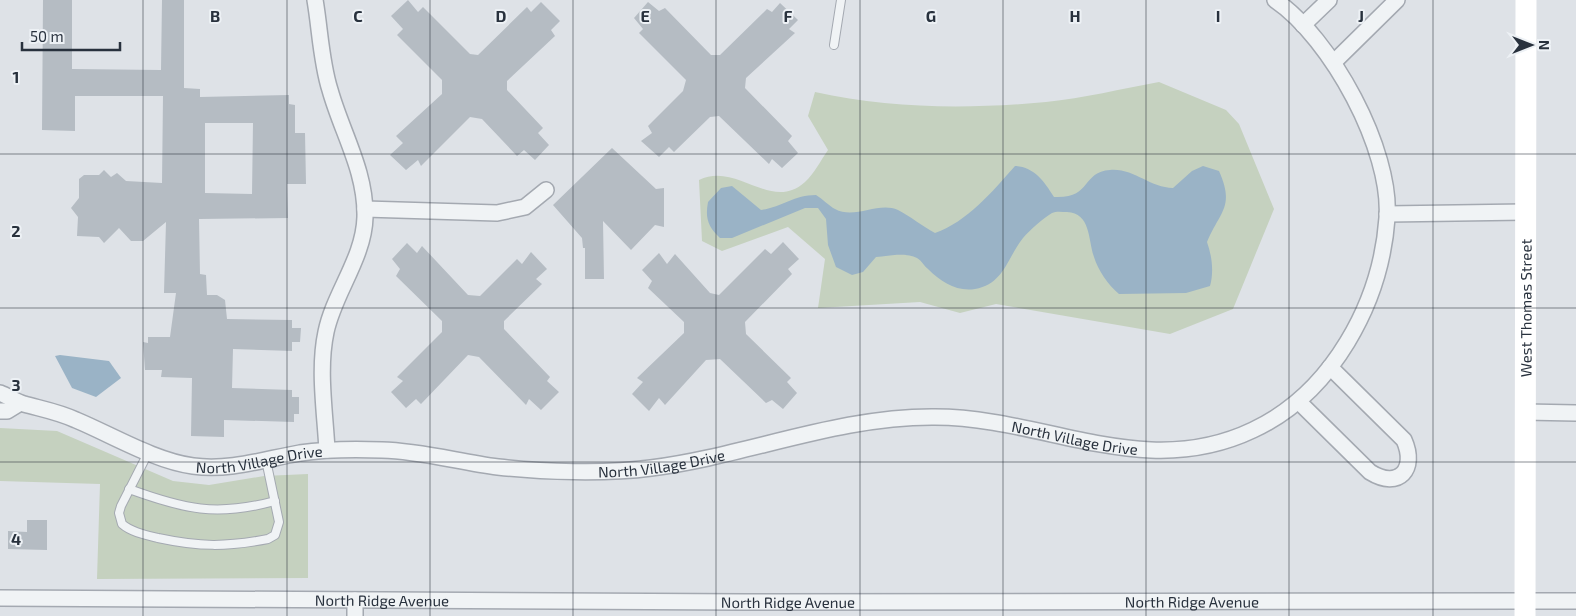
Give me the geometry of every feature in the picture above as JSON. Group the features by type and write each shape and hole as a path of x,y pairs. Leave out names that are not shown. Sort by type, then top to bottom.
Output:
{"street":[{"path":"315,0 329,89 361,177 365,209 362,237 332,309 326,333 323,358 327,450"},
{"name":"North Village Drive","path":"0,393 20,403 69,416 149,452 190,466 226,467 327,450 412,452 500,467 618,471 648,469 701,460 856,424 892,419 934,417 963,418 1008,424 1087,444 1128,450 1150,451 1189,448 1231,440 1255,430 1300,402 1330,367 1362,315 1381,260 1387,214 1384,184 1372,139 1334,62 1303,25 1275,0"},
{"path":"1303,25 1329,0"},
{"path":"1334,62 1397,0"},
{"name":"West Thomas Street","path":"1525,609 1526,0"},
{"path":"365,209 497,213 524,207 546,190"},
{"path":"1387,214 1526,212"},
{"path":"1300,402 1370,472 1384,478 1393,479 1403,474 1410,463 1409,451 1404,440 1330,367"},
{"path":"0,411 7,411 20,403"},
{"path":"1525,412 1576,413"},
{"name":"North Ridge Avenue","path":"0,598 355,600 744,609 1525,609 1576,601"},
{"path":"355,600 355,616"}],"lane":[{"path":"834,45 842,0"},
{"path":"149,452 121,506 119,513 122,524 148,536 188,544 212,546 238,544 273,537 279,527 266,460"},
{"path":"129,489 168,504 194,509 235,509 274,501"}],"green space":[{"path":"1159,82 1226,110 1239,124 1274,209 1233,309 1170,334 996,304 960,313 920,302 818,308 825,259 788,227 722,251 702,241 699,180 713,176 727,177 779,192 792,190 805,182 811,175 828,150 808,116 815,92 872,102 930,106 989,106 1046,102"},
{"path":"0,428 57,431 173,481 209,485 264,476 308,474 308,578 97,579 100,484 0,481"}],"water":[{"path":"1015,166 1033,172 1042,180 1054,197 1075,194 1094,175 1110,170 1127,172 1157,185 1173,188 1192,171 1203,166 1219,171 1224,183 1226,201 1207,242 1212,264 1210,286 1186,293 1119,294 1107,282 1098,267 1085,222 1075,214 1067,212 1054,212 1048,215 1023,238 999,276 985,286 968,290 944,282 933,274 919,259 908,255 876,257 863,272 852,275 836,267 828,245 826,219 818,208 805,208 732,238 720,238 710,226 707,218 708,202 721,188 732,186 761,210 801,197 816,195 833,208 843,212 850,213 883,208 898,210 935,233 969,214"},
{"path":"55,356 109,361 121,378 96,397 72,388"}],"building":[{"path":"43,0 72,0 72,69 161,70 162,0 184,0 184,88 200,89 200,97 289,95 289,104 295,105 295,133 305,133 306,184 287,184 288,218 199,219 200,274 206,275 207,295 217,295 225,300 227,319 292,320 292,328 301,328 300,342 292,342 292,351 233,349 232,388 292,390 292,397 299,397 299,414 294,414 294,422 224,420 224,437 191,436 192,378 161,377 162,370 145,370 143,342 148,343 148,337 170,337 176,293 164,293 166,222 143,241 131,241 119,228 104,243 99,237 77,236 78,217 71,208 79,198 79,179 84,175 99,175 104,170 111,177 117,173 126,181 162,183 163,96 75,96 75,131 42,130","holes":["205,123 253,123 252,194 205,193"]},
{"path":"408,0 418,12 423,7 470,54 478,55 527,7 531,12 541,2 560,21 551,30 555,36 507,81 507,90 543,128 538,133 549,145 535,160 524,150 517,156 482,119 470,117 421,166 418,160 406,170 390,155 403,143 396,136 442,94 442,80 397,35 403,29 391,16"},
{"path":"648,2 659,11 665,8 711,55 720,55 767,9 772,12 780,3 798,20 789,29 795,33 746,78 745,88 792,136 788,141 798,153 782,168 772,159 769,164 719,116 710,117 674,152 669,147 659,157 641,141 652,133 648,126 683,91 686,80 639,33 643,29 634,18"},
{"path":"612,148 656,189 664,188 664,227 655,225 631,250 603,221 604,279 585,279 585,248 583,248 582,238 553,205"},
{"path":"783,242 799,259 788,269 792,274 745,322 746,334 791,378 787,382 797,393 783,409 772,400 766,403 720,359 706,360 665,405 659,398 649,411 632,394 643,382 637,378 684,333 684,322 648,288 652,281 642,270 659,253 667,264 675,254 710,293 719,295 765,249 771,254"},
{"path":"407,243 417,253 422,246 468,295 480,296 517,259 522,264 531,252 547,269 536,279 542,284 504,321 504,329 550,377 547,381 559,392 541,410 529,399 526,405 479,357 468,355 421,404 416,399 406,408 391,392 403,381 397,377 442,332 442,321 396,276 400,269 392,259"},
{"path":"27,520 47,520 47,550 8,549 8,531 27,532"}]}
